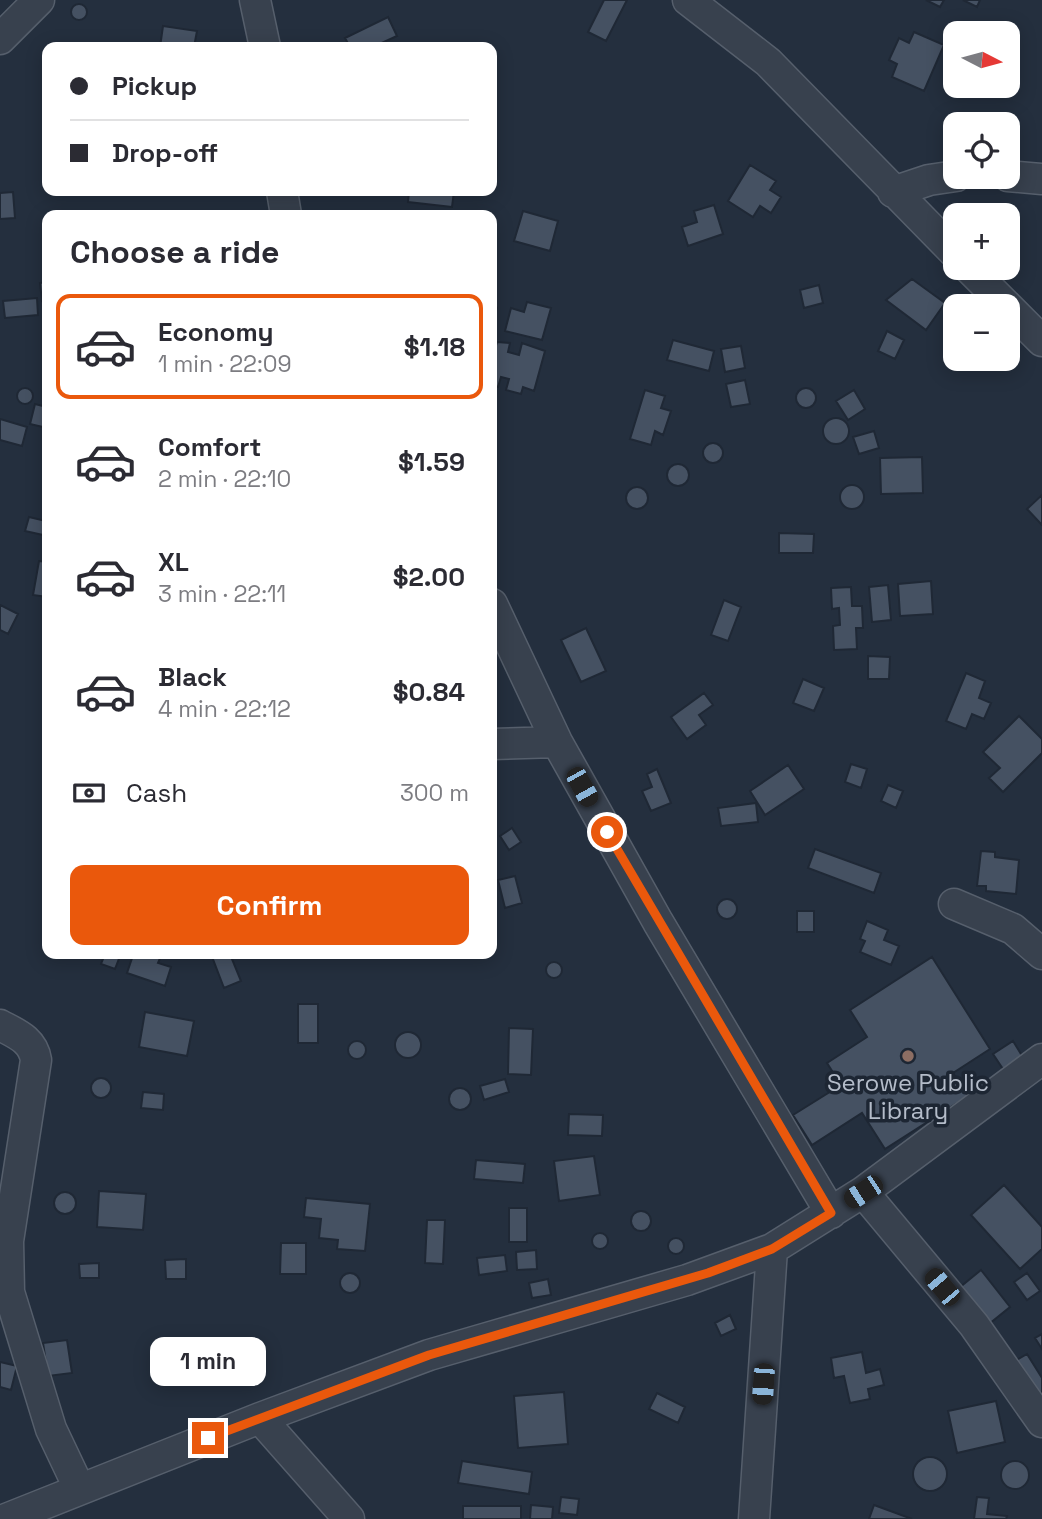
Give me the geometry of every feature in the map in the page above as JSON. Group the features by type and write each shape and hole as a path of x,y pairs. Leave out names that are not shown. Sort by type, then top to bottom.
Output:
{"street":[{"path":"0,40 39,0"},
{"path":"255,0 264,42"},
{"path":"688,0 768,62 943,241"},
{"path":"1020,177 1042,179"},
{"path":"893,192 943,178"},
{"path":"981,280 995,294"},
{"path":"1020,319 1042,341"},
{"path":"497,615 557,742 657,922 831,1213"},
{"path":"497,744 557,742"},
{"path":"954,904 1013,929 1042,954"},
{"path":"0,1025 27,1040 35,1049 36,1060 8,1241 9,1292 51,1429 79,1488"},
{"path":"6,1519 79,1488 429,1355 687,1280 772,1249 863,1192 1042,1059"},
{"path":"863,1192 974,1325 1042,1422"},
{"path":"754,1519 772,1249"},
{"path":"260,1418 349,1519"}],"building":[{"path":"604,0 627,0 606,41 588,32"},
{"path":"926,0 944,0 940,7"},
{"path":"963,0 980,0 977,7"},
{"path":"76,4 82,4 87,12 85,18 76,20 71,15 71,9"},
{"path":"388,17 397,36 384,42 347,42 345,38"},
{"path":"163,26 197,31 195,42 161,42"},
{"path":"914,32 943,45 924,91 892,77 897,64 889,60 899,38 909,43"},
{"path":"750,165 776,181 770,190 781,197 771,213 760,206 753,217 728,201"},
{"path":"13,192 15,218 0,219 0,193"},
{"path":"409,196 453,196 452,207 408,202"},
{"path":"714,205 723,234 688,246 682,227 697,222 694,211"},
{"path":"523,211 558,221 550,251 514,241"},
{"path":"912,279 943,302 943,306 926,330 886,300"},
{"path":"819,285 823,303 804,308 800,290"},
{"path":"37,298 38,315 5,318 3,301"},
{"path":"527,302 551,308 542,340 505,331 511,308 524,312"},
{"path":"887,331 904,340 895,359 878,351"},
{"path":"673,340 714,351 709,371 667,360"},
{"path":"497,342 510,343 508,352 519,355 522,343 545,351 534,391 523,387 521,394 506,390 509,379 501,377 498,387"},
{"path":"741,346 745,368 725,372 721,349"},
{"path":"745,380 750,404 731,407 726,384"},
{"path":"22,388 28,388 33,396 31,402 22,404 17,399 17,393"},
{"path":"806,388 813,391 816,398 813,405 806,408 799,405 796,398 799,391"},
{"path":"645,390 665,396 661,408 671,411 663,435 655,431 651,445 630,439"},
{"path":"854,390 865,409 848,420 836,401"},
{"path":"35,404 42,406 42,427 30,424"},
{"path":"836,418 845,422 849,431 845,440 836,444 827,440 823,431 827,422"},
{"path":"0,419 27,427 22,446 0,440"},
{"path":"874,431 879,448 859,454 853,437"},
{"path":"713,443 720,446 723,453 720,460 713,463 706,460 703,453 706,446"},
{"path":"922,457 923,493 881,494 880,458"},
{"path":"678,464 686,467 689,475 686,483 678,486 670,483 667,475 670,467"},
{"path":"852,485 861,488 864,497 861,506 852,509 843,506 840,497 843,488"},
{"path":"637,487 645,490 648,498 645,506 637,509 629,506 626,498 629,490"},
{"path":"1042,495 1042,525 1027,509"},
{"path":"29,517 42,520 42,535 25,531"},
{"path":"779,533 814,534 813,553 779,553"},
{"path":"39,561 42,561 42,596 33,595"},
{"path":"931,581 933,614 900,616 898,584"},
{"path":"888,585 891,620 872,622 869,587"},
{"path":"851,587 852,606 862,606 863,628 856,628 857,649 834,650 833,626 840,625 839,608 832,609 831,588"},
{"path":"724,600 741,607 728,641 711,635"},
{"path":"0,605 18,614 8,634 0,630"},
{"path":"586,628 606,671 581,682 561,640"},
{"path":"868,656 890,657 889,679 868,679"},
{"path":"966,673 985,681 979,698 991,703 984,719 972,714 966,729 946,721"},
{"path":"803,679 824,688 814,711 793,703"},
{"path":"704,693 713,705 699,715 706,725 687,739 671,717"},
{"path":"1019,716 1042,739 1042,753 1003,792 989,778 1000,768 983,752"},
{"path":"851,764 867,769 861,788 845,782"},
{"path":"788,765 804,789 765,815 750,791"},
{"path":"657,769 671,803 651,811 642,791 652,787 647,774"},
{"path":"888,785 903,791 896,808 881,801"},
{"path":"756,803 758,822 721,826 718,808"},
{"path":"512,828 521,842 509,850 500,836"},
{"path":"815,849 881,873 874,893 808,868"},
{"path":"981,851 995,852 995,857 1019,860 1016,894 986,891 986,886 977,886"},
{"path":"515,876 522,903 505,908 498,880"},
{"path":"727,899 734,902 737,909 734,916 727,919 720,916 717,909 720,902"},
{"path":"797,911 814,911 814,932 797,932"},
{"path":"867,921 888,930 884,940 899,946 891,965 860,952 865,941 860,939"},
{"name":"Serowe Public Library","path":"932,957 990,1049 953,1073 968,1096 885,1149 862,1113 812,1145 793,1115 841,1085 827,1063 867,1037 850,1010"},
{"path":"103,959 119,959 115,969 101,964"},
{"path":"132,959 160,959 158,963 171,967 165,986 127,973"},
{"path":"213,959 232,959 241,981 224,988"},
{"path":"551,962 557,962 562,970 560,976 551,978 546,973 546,967"},
{"path":"298,1004 318,1004 318,1043 298,1043"},
{"path":"145,1012 194,1021 187,1056 139,1047"},
{"path":"509,1028 533,1029 531,1075 508,1074"},
{"path":"408,1032 417,1036 421,1045 417,1054 408,1058 399,1054 395,1045 399,1036"},
{"path":"353,1041 361,1041 366,1050 364,1057 353,1059 348,1054 348,1046"},
{"path":"1013,1041 1024,1059 1005,1072 993,1054"},
{"path":"101,1078 108,1081 111,1088 108,1095 101,1098 94,1095 91,1088 94,1081"},
{"path":"505,1079 509,1092 484,1100 480,1086"},
{"path":"460,1088 468,1091 471,1099 468,1107 460,1110 452,1107 449,1099 452,1091"},
{"path":"143,1092 164,1094 163,1110 141,1108"},
{"path":"569,1114 603,1115 602,1136 568,1135"},
{"path":"594,1156 600,1195 559,1201 554,1161"},
{"path":"476,1160 525,1164 523,1183 474,1179"},
{"path":"1004,1185 1042,1227 1042,1249 1020,1269 971,1215"},
{"path":"99,1191 146,1194 143,1230 97,1227"},
{"path":"61,1192 69,1192 76,1199 76,1207 69,1214 61,1214 54,1207 54,1199"},
{"path":"306,1198 370,1204 365,1251 337,1249 338,1240 319,1238 321,1219 304,1217"},
{"path":"509,1208 527,1208 527,1242 509,1242"},
{"path":"637,1211 645,1211 651,1221 645,1231 637,1231 631,1225 631,1217"},
{"path":"427,1220 445,1220 443,1264 425,1263"},
{"path":"600,1233 608,1241 600,1249 592,1241"},
{"path":"676,1238 684,1246 676,1254 668,1246"},
{"path":"281,1243 306,1243 306,1274 280,1274"},
{"path":"536,1250 537,1269 517,1270 516,1252"},
{"path":"505,1255 507,1271 479,1275 477,1258"},
{"path":"186,1259 186,1279 166,1279 165,1260"},
{"path":"99,1263 99,1278 80,1278 79,1264"},
{"path":"981,1270 1010,1307 989,1324 959,1288"},
{"path":"350,1273 357,1276 360,1283 357,1290 350,1293 343,1290 340,1283 343,1276"},
{"path":"1027,1273 1040,1291 1027,1300 1014,1282"},
{"path":"548,1279 551,1295 532,1298 529,1283"},
{"path":"730,1315 736,1329 721,1336 715,1323"},
{"path":"1042,1334 1042,1349 1035,1338"},
{"path":"67,1340 72,1373 48,1376 43,1343"},
{"path":"862,1352 866,1373 880,1369 884,1385 868,1389 870,1399 850,1403 844,1376 834,1378 831,1358"},
{"path":"1027,1354 1042,1378 1042,1409 1013,1362"},
{"path":"0,1362 17,1366 11,1390 0,1387"},
{"path":"197,1365 204,1368 207,1375 204,1382 197,1385 190,1382 187,1375 190,1368"},
{"path":"564,1392 568,1444 518,1448 514,1396"},
{"path":"657,1393 685,1407 678,1423 649,1409"},
{"path":"996,1401 1005,1442 957,1453 948,1411"},
{"path":"930,1457 942,1462 947,1474 942,1486 930,1491 918,1486 913,1474 918,1462"},
{"path":"462,1461 532,1472 529,1494 458,1483"},
{"path":"1015,1461 1025,1465 1029,1475 1025,1485 1015,1489 1005,1485 1001,1475 1005,1465"},
{"path":"561,1497 579,1499 577,1515 559,1513"},
{"path":"977,1497 989,1498 987,1514 1007,1516 1006,1519 974,1519"},
{"path":"531,1505 553,1507 552,1519 530,1519"},
{"path":"874,1505 912,1519 869,1519"},
{"path":"463,1506 521,1506 521,1519 463,1519"}],"place":[{"name":"Serowe Public Library","path":"908,1056"}],"route":[{"path":"208,1438 429,1355 708,1273 772,1249 831,1213 657,922 607,832"}]}
